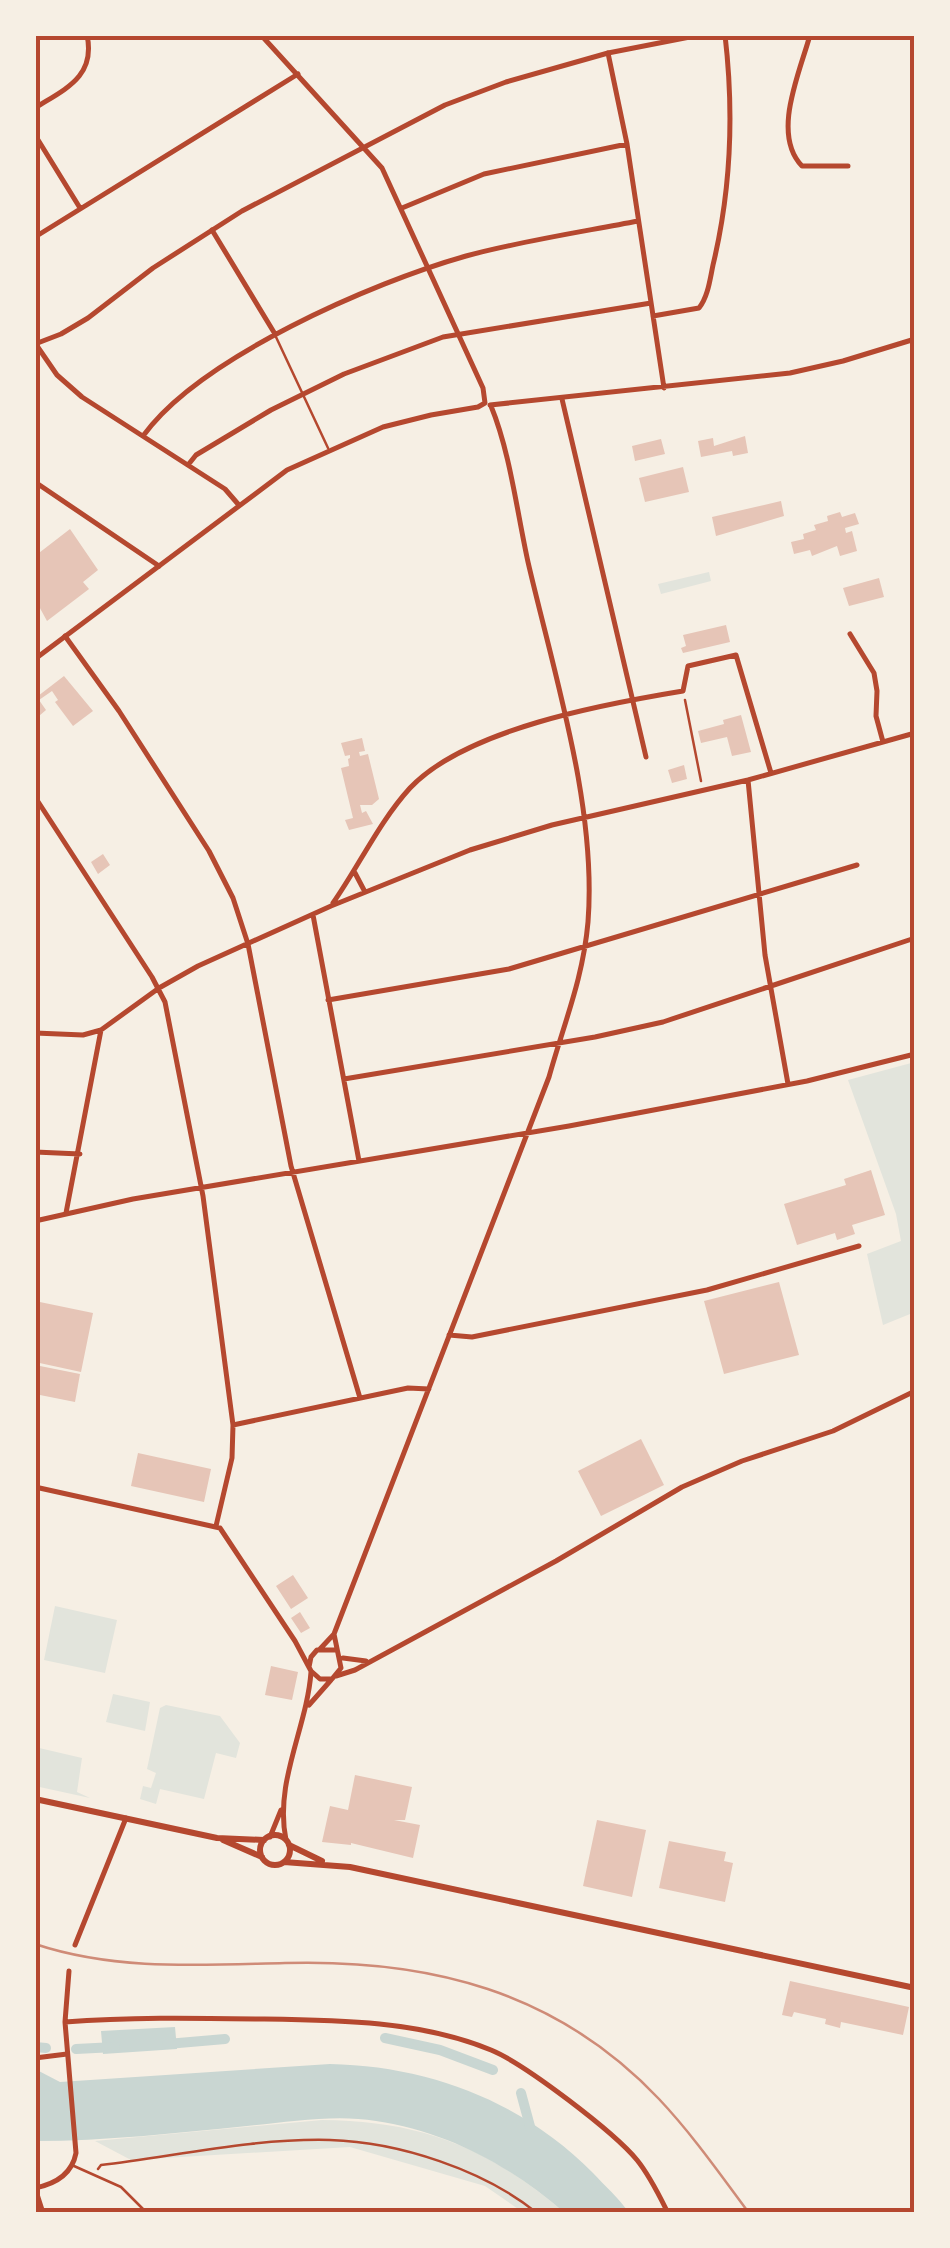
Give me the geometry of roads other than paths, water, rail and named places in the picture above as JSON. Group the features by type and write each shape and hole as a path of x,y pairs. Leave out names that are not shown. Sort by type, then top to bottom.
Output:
{"main road":[{"path":"35,1799 217,1838 272,1865 328,1863 915,1988"},
{"path":"217,1838 287,1842 328,1863"},
{"path":"262,1857 260,1848 267,1839"},
{"path":"284,1862 289,1856 287,1842"}],"street":[{"path":"35,108 70,87 83,73 90,53 87,35"},
{"path":"261,35 382,168 483,388 564,717 584,819 589,883 579,984 560,1043 334,1634 311,1657 308,1708 294,1746 282,1807 267,1839"},
{"path":"238,504 224,489 68,386 35,344 88,318 257,202 463,97 608,53 699,35"},
{"path":"653,316 698,308 708,286 726,208 731,96 725,35"},
{"path":"810,35 788,120 792,148 802,166 848,166"},
{"path":"608,53 627,144 664,388"},
{"path":"35,237 298,74"},
{"path":"35,135 80,208"},
{"path":"402,208 484,174 627,144"},
{"path":"143,436 198,383 275,334 428,268 468,255 638,221"},
{"path":"211,230 275,334"},
{"path":"188,465 196,455 226,436 368,363 443,337 651,303"},
{"path":"35,658 278,476 328,449 396,423 488,404 790,372 915,339"},
{"path":"562,399 646,757"},
{"path":"35,482 159,566"},
{"path":"850,634 877,681 876,712 883,742"},
{"path":"64,636 119,711 209,852 233,898 248,944 292,1172 360,1398"},
{"path":"331,906 396,805 428,772 498,734 683,691 688,666 736,654 771,773"},
{"path":"35,1034 83,1035 101,1030 159,988 198,966 331,906 486,844 748,780 915,732"},
{"path":"748,780 770,988 788,1084"},
{"path":"35,797 165,1002 201,1188 233,1425 232,1458 216,1526"},
{"path":"328,1000 487,974 857,865"},
{"path":"354,873 365,892"},
{"path":"312,915 358,1161"},
{"path":"344,1079 663,1022 915,938"},
{"path":"66,1213 101,1030"},
{"path":"35,1221 788,1084 915,1054"},
{"path":"35,1152 80,1154"},
{"path":"450,1335 472,1338 707,1290 859,1246"},
{"path":"233,1425 408,1388 428,1390"},
{"path":"35,1487 216,1526 230,1538 310,1669 320,1679 334,1678 556,1560 682,1487 742,1461 833,1432 915,1391"},
{"path":"308,1708 341,1668 334,1634"},
{"path":"295,1640 369,1661"},
{"path":"282,1807 287,1842"},
{"path":"75,1945 126,1818"},
{"path":"43,2213 35,2188 56,2181 72,2166 76,2146 65,2022 69,1971"},
{"path":"65,2022 128,2017 356,2022 481,2046 513,2061 624,2146 645,2170 668,2213"},
{"path":"35,2058 67,2054"}],"lane":[{"path":"275,334 328,449"},
{"path":"72,2166 128,2193 147,2213"}],"waterway":[{"path":"385,2038 440,2050 493,2070"},
{"path":"167,2044 225,2039"},
{"path":"35,2047 46,2048"},
{"path":"76,2049 115,2047"},
{"path":"521,2093 531,2130"}],"railway":[{"path":"35,1944 96,1959 127,1962 338,1963 390,1967 488,1989 534,2007 620,2062 671,2112 749,2213"}]}
